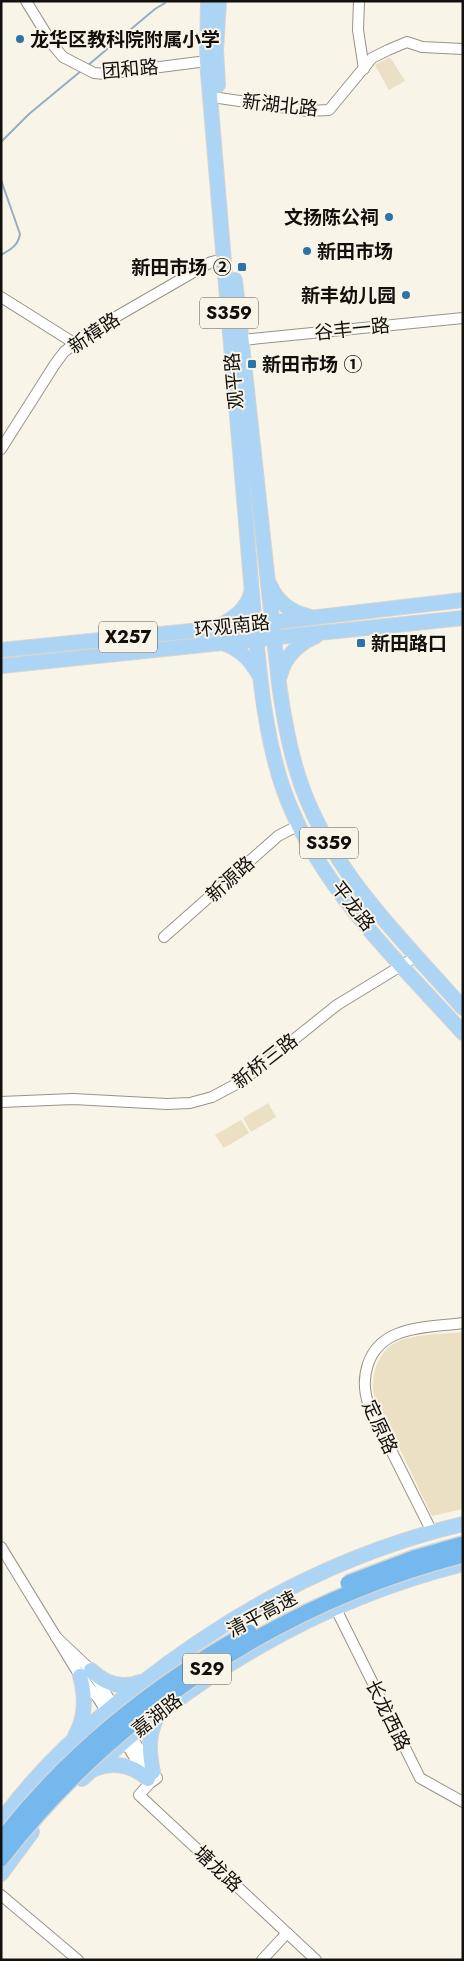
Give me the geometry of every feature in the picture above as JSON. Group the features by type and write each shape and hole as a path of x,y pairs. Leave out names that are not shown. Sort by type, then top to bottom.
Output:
{"highway":[{"name":"清平高速","path":"1,1840 38,1796 80,1753 158,1690 208,1656 254,1629 338,1587 382,1569 463,1544"},
{"name":"清平高速","path":"1,1859 44,1807 86,1763 131,1724 206,1669 271,1631 347,1594 417,1568 463,1555"}],"main road":[{"name":"观平路","path":"208,1 207,62 256,640"},
{"name":"观平路","path":"220,1 216,50 219,98 272,622"},
{"path":"267,577 272,588 285,605 301,614 313,617"},
{"path":"210,629 227,622 238,614 246,606 252,593"},
{"name":"环观南路","path":"1,650 210,629 463,600"},
{"name":"环观南路","path":"1,666 463,618"},
{"name":"平龙路","path":"272,622 285,723 296,768 308,802 321,829 358,885 463,1008"},
{"path":"279,684 282,668 291,654 305,642 323,633"},
{"name":"平龙路","path":"256,640 266,718 278,771 299,825 332,881 363,921 463,1033"},
{"path":"225,644 235,648 247,658 261,680"},
{"name":"嘉湖路","path":"1,1821 44,1767 72,1740 145,1680 216,1629 294,1586 362,1554 463,1524"},
{"name":"嘉湖路","path":"1,1874 32,1831 91,1770 162,1710 216,1672 244,1654 335,1608 387,1587 463,1564"},
{"path":"72,1740 80,1724 84,1708 86,1673 116,1685 132,1685 145,1680"},
{"path":"152,1778 150,1738 154,1724 162,1710"},
{"path":"91,1770 106,1765 121,1765 135,1769 152,1778"}],"street":[{"name":"团和路","path":"26,1 58,52 68,60 94,73 105,74 207,62"},
{"path":"359,1 358,30 364,69"},
{"name":"新湖北路","path":"219,98 308,111 329,110 372,58 407,42 422,47 463,49"},
{"name":"新樟路","path":"1,449 55,364 74,343 211,262 224,259"},
{"path":"1,297 74,343"},
{"name":"谷丰一路","path":"242,340 463,318"},
{"name":"新源路","path":"164,937 278,836 299,825"},
{"name":"新桥三路","path":"1,1102 72,1099 173,1104 190,1103 212,1097 242,1081 337,1005 417,956"},
{"name":"定原路","path":"432,1532 368,1406 363,1384 364,1373 372,1353 388,1338 409,1331 463,1323"},
{"path":"1,1546 56,1636 86,1673 110,1708 152,1778"},
{"name":"长龙西路","path":"335,1608 420,1778 463,1802"},
{"name":"塘龙路","path":"152,1778 139,1796 316,1960"},
{"path":"1,1895 78,1960"},
{"path":"262,1960 287,1933"}],"shaded area":[{"path":"390,57 405,81 389,90 375,65"},
{"path":"268,1103 276,1117 251,1132 243,1118"},
{"path":"241,1120 249,1133 224,1148 215,1135"},
{"path":"463,1332 463,1509 432,1516 374,1395 373,1380 380,1358 390,1346 397,1342 420,1336"}],"waterway":[{"path":"87,66 155,9 165,3"},
{"path":"1,142 29,114 81,71"},
{"path":"1,180 20,234 16,244 1,255"}],"place":[{"name":"龙华区教科院附属小学","path":"20,39"},
{"name":"文扬陈公祠","path":"389,217"},
{"name":"新田市场","path":"307,251"},
{"name":"新田市场 ②","path":"242,267"},
{"name":"新丰幼儿园","path":"406,295"},
{"name":"新田市场 ①","path":"252,364"},
{"name":"新田路口","path":"361,643"}]}
